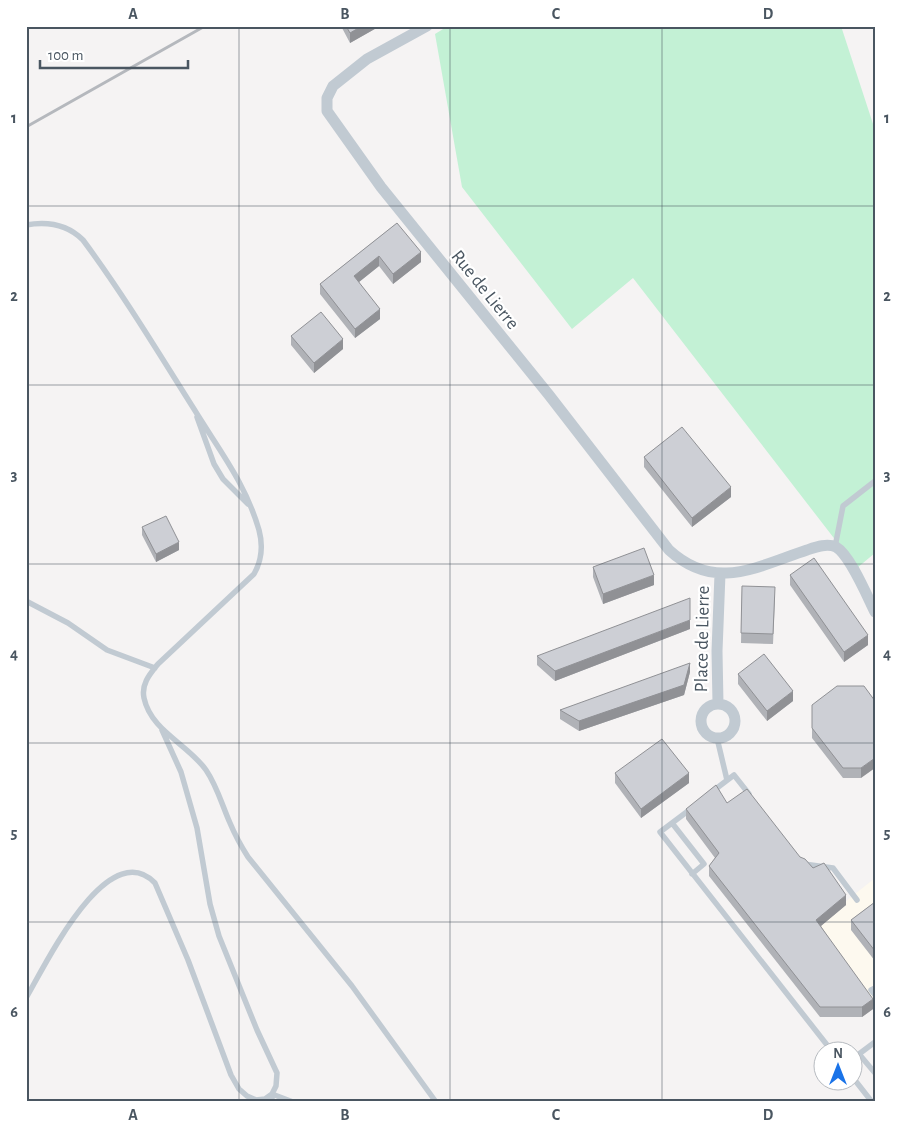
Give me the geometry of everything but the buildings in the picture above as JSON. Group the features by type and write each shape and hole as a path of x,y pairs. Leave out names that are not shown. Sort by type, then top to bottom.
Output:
{"street":[{"name":"Rue de Lierre","path":"427,26 367,59 333,86 327,98 327,111 382,187 549,395 669,550 682,562 702,571 720,574"},
{"path":"720,574 747,570 821,545 835,547 847,557 875,612"},
{"name":"Place de Lierre","path":"718,704 717,651 720,574"},
{"name":"Place de Lierre","path":"718,704 728,707 732,711 735,722 730,732 717,738 706,733 700,722 707,707 718,704"}],"lane":[{"path":"26,225 56,224 71,230 83,240 168,366 194,410 222,451 239,480 259,531 262,548 260,563 254,574 188,635 147,677 143,696 146,706 162,728 195,757 206,771 239,843 248,857 352,986 436,1102"},
{"path":"194,410 214,464 223,479 250,506"},
{"path":"835,547 843,506 875,481"},
{"path":"26,601 68,623 106,650 155,668"},
{"path":"162,728 181,772 194,819 210,904 219,936 257,1030 277,1073 272,1102"},
{"path":"717,738 727,780"},
{"path":"709,794 734,775 752,797"},
{"path":"694,806 660,832 822,1040"},
{"path":"672,823 704,864 692,874"},
{"path":"798,856 804,864 833,868 857,900"},
{"path":"26,998 84,902 99,887 112,878 128,873 139,873 148,876 154,883 188,960 219,1044 239,1089 247,1096 256,1100 265,1099 272,1094"},
{"path":"875,988 871,990 875,995"},
{"path":"875,1042 859,1054 875,1073"},
{"path":"863,1090 872,1102"},
{"path":"272,1094 294,1102"}],"shaded area":[{"path":"875,878 875,1005 811,929"}],"green space":[{"path":"448,26 841,26 875,130 875,553 857,568 633,278 572,329 462,187 435,34"}],"railway":[{"path":"26,127 205,26"}]}
